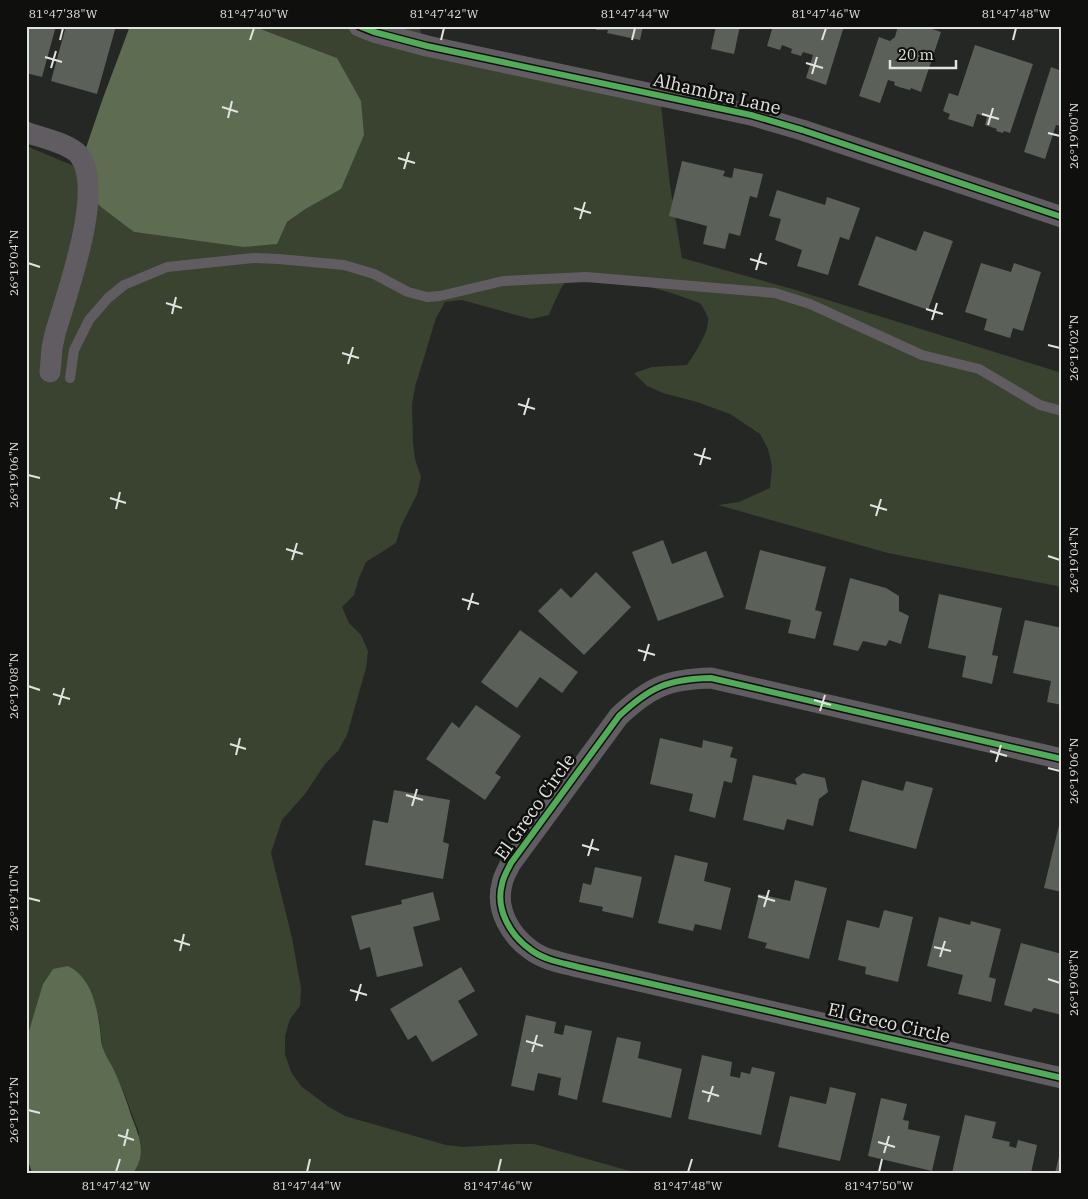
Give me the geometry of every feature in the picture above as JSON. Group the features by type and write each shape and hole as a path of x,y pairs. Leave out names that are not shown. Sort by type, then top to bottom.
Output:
{"street":[{"name":"Alhambra Lane","path":"359,26 374,32 427,46 751,115 1062,216"},
{"path":"26,132 66,146 78,153 86,172 88,186 88,200 81,242 52,348 50,372"},
{"name":"El Greco Circle","path":"1062,759 711,678 686,678 661,685 638,698 619,716 511,863 501,884 502,910 512,932 532,951 554,960 578,968 1062,1078"}],"lane":[{"path":"70,378 74,350 89,320 108,298 124,285 166,268 253,258 344,266 374,274 408,292 427,296 440,296 503,281 586,276 775,293 810,304 922,354 979,370 1040,406 1062,411"}],"shaded area":[{"path":"130,26 253,26 337,58 361,101 364,135 341,189 307,208 287,222 277,244 244,247 134,232 101,207 79,184 79,168"},
{"path":"253,26 419,26 425,44 661,105 670,186 682,258 789,288 1062,373 1062,587 888,553 718,505 739,502 770,488 772,466 768,449 760,434 730,414 697,402 663,393 647,386 634,373 652,367 687,365 701,343 707,329 708,318 701,304 631,282 589,277 574,278 564,284 549,315 531,319 462,300 445,302 436,318 415,387 412,404 413,443 415,459 421,477 417,494 401,526 396,543 366,562 354,595 342,607 349,623 361,635 368,651 366,668 347,735 338,751 325,764 305,794 282,820 271,853 292,938 301,988 300,1006 290,1019 285,1036 285,1054 291,1072 301,1086 329,1107 345,1116 446,1145 463,1147 534,1144 637,1173 133,1173 136,1168 139,1133 126,1098 103,1051 99,1017 26,1041 26,146 79,168 134,232 185,239 287,222 307,208 337,58"},
{"path":"68,966 82,977 95,1002 103,1049 113,1068 139,1136 140,1158 138,1166 133,1173 32,1173 26,1154 26,1041 43,984 53,969"}],"building":[{"path":"26,26 56,26 42,77 26,73"},
{"path":"66,26 116,26 97,94 51,81"},
{"path":"594,26 643,26 640,40 607,33 608,30 596,30"},
{"path":"716,26 740,26 734,54 711,49"},
{"path":"773,26 844,26 826,85 806,78 813,55 803,52 801,56 791,53 792,49 782,45 780,50 767,46"},
{"path":"898,26 924,26 941,32 921,92 911,88 910,90 899,87 894,85 895,82 888,80 880,103 859,96 879,37 890,41 895,37"},
{"path":"975,45 1033,64 1010,133 996,131 997,129 985,125 987,117 977,114 973,127 948,119 950,114 943,111 949,93 958,96"},
{"path":"1051,67 1062,71 1062,126 1056,125 1045,159 1024,152"},
{"path":"682,161 725,171 723,176 732,178 734,168 763,174 757,198 750,196 740,236 729,233 725,249 703,244 707,226 669,216"},
{"path":"777,190 825,205 827,197 860,208 849,240 840,237 828,275 797,266 802,250 775,240 781,219 769,216"},
{"path":"924,231 953,241 928,310 858,285 876,236 916,251"},
{"path":"981,263 1011,272 1014,263 1041,272 1023,331 1013,328 1010,338 984,330 987,319 965,312"},
{"path":"663,540 672,564 706,551 724,597 658,621 632,552"},
{"path":"760,550 826,567 815,610 822,612 815,639 788,633 791,620 745,609"},
{"path":"596,572 631,607 584,655 538,611 561,588 571,598"},
{"path":"850,578 886,588 899,596 899,611 909,616 901,644 889,640 886,646 863,641 858,651 833,645"},
{"path":"939,594 1002,608 992,655 998,656 992,684 962,677 966,656 928,648"},
{"path":"1025,620 1062,628 1062,705 1047,702 1051,681 1013,673"},
{"path":"520,630 578,672 562,693 540,677 517,708 481,682"},
{"path":"476,705 521,736 495,773 501,777 485,800 426,759 452,722 459,728"},
{"path":"660,738 702,748 703,740 733,747 730,757 737,759 732,783 724,781 715,818 689,811 693,794 650,784"},
{"path":"803,773 825,778 828,792 819,799 813,826 787,819 784,830 743,820 753,775 797,785 795,779"},
{"path":"862,780 903,791 906,781 933,788 916,849 849,831"},
{"path":"394,790 450,800 443,842 449,844 443,879 365,865 373,820 388,823"},
{"path":"1060,821 1062,821 1062,892 1044,888"},
{"path":"675,855 708,863 704,881 731,888 721,930 695,924 693,931 658,923"},
{"path":"595,867 642,877 633,918 602,911 603,907 579,902 583,883 591,885"},
{"path":"795,880 827,888 809,959 765,948 767,943 748,938 759,894 790,901"},
{"path":"433,892 440,920 413,927 423,966 377,977 370,947 360,950 351,916 402,904 401,900"},
{"path":"884,910 913,917 898,982 865,974 866,967 838,960 847,920 879,928"},
{"path":"939,917 970,925 971,921 1001,929 989,977 996,979 991,1002 958,994 963,975 927,966"},
{"path":"1021,943 1062,954 1062,1015 1034,1008 1031,1012 1004,1005"},
{"path":"461,967 475,991 458,1001 478,1035 432,1062 416,1035 408,1040 390,1009"},
{"path":"526,1015 556,1022 554,1033 563,1035 565,1025 592,1031 577,1100 558,1095 561,1078 538,1073 534,1091 511,1086"},
{"path":"617,1037 641,1042 638,1058 682,1069 671,1118 602,1102"},
{"path":"702,1055 732,1062 730,1076 740,1078 741,1072 750,1074 752,1067 775,1072 761,1135 688,1119"},
{"path":"830,1087 856,1093 840,1161 778,1147 790,1096 826,1104"},
{"path":"881,1098 907,1104 903,1120 909,1121 908,1129 940,1136 932,1171 868,1156"},
{"path":"965,1115 996,1122 992,1138 1010,1142 1009,1146 1016,1148 1018,1140 1037,1145 1031,1173 952,1173"},
{"path":"1061,1148 1062,1173 1055,1173"}],"cycle path":[{"path":"359,26 374,32 427,46 751,115 802,130 1062,217"},
{"path":"1062,759 711,678 683,680 660,686 650,691 619,716 511,863 503,879 500,894 503,913 511,930 524,944 536,953 554,961 1062,1078"}]}
